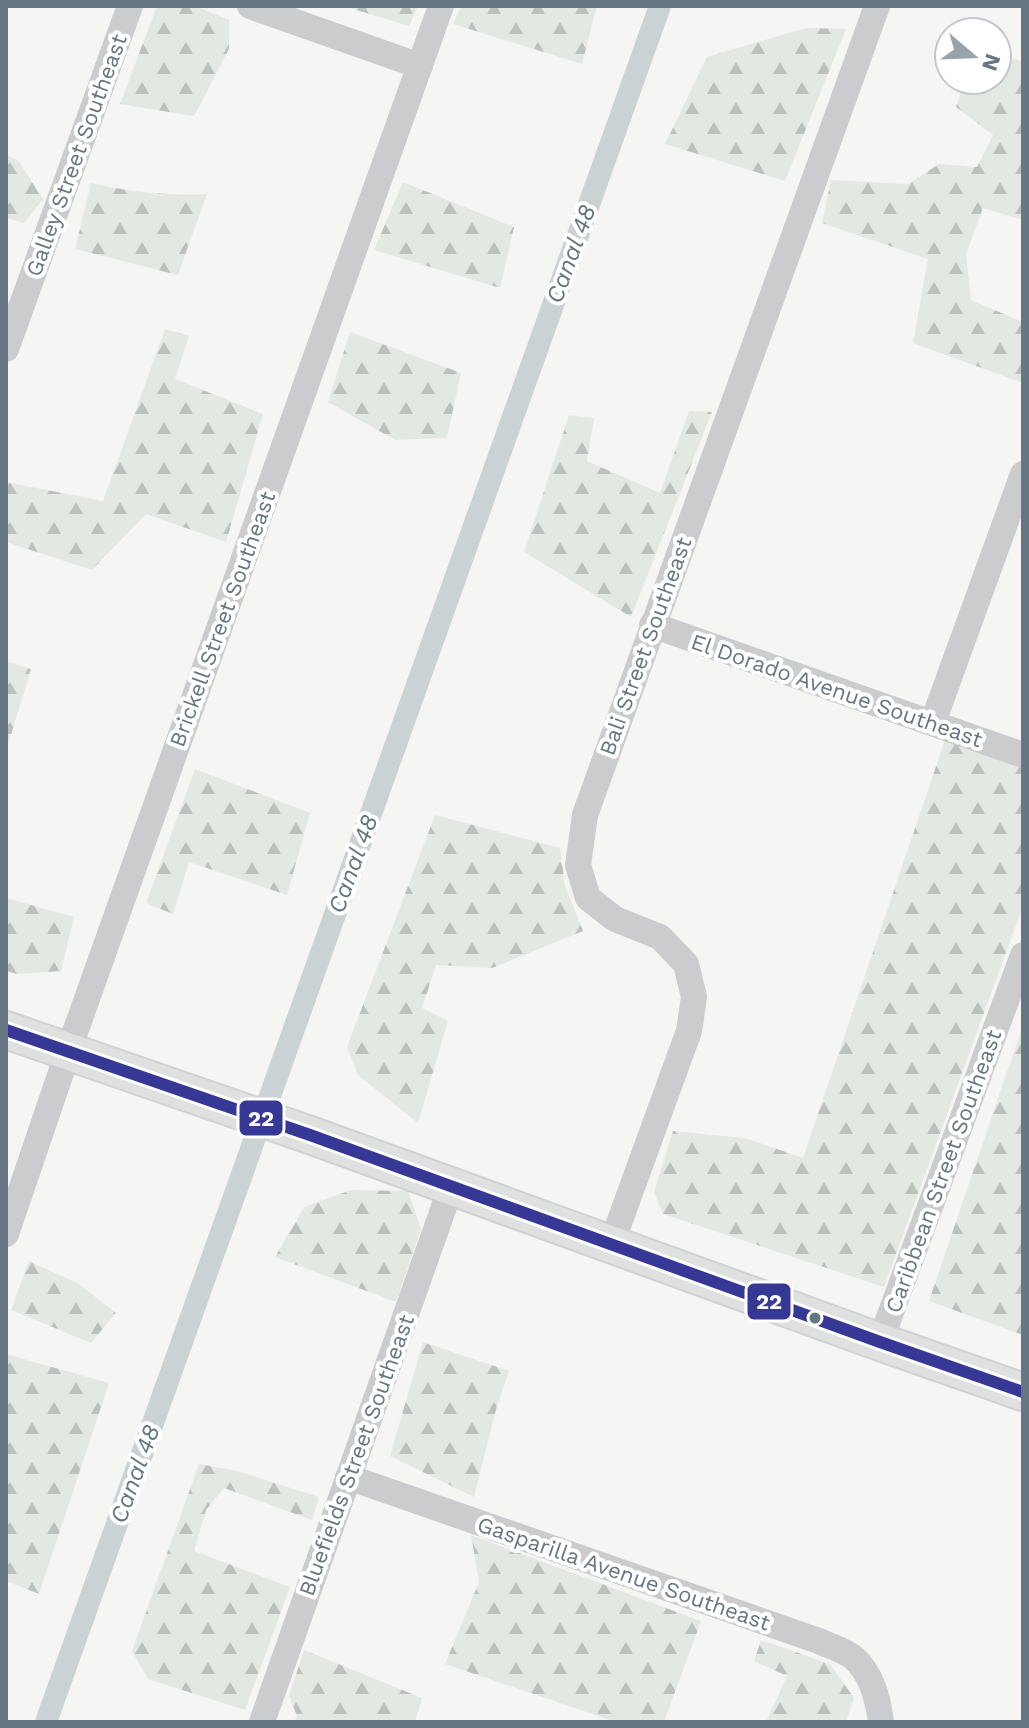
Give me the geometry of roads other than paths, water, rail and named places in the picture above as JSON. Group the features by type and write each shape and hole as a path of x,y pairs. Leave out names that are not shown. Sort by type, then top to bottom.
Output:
{"street":[{"name":"Galley Street Southeast","path":"6,349 130,6"},
{"path":"250,6 420,66"},
{"name":"Brickell Street Southeast","path":"6,1234 441,6"},
{"name":"Bali Street Southeast","path":"611,1245 689,1031 694,997 686,964 660,937 615,919 588,898 578,865 585,815 877,6"},
{"path":"933,722 1023,474"},
{"name":"El Dorado Avenue Southeast","path":"652,625 1023,755"},
{"name":"Caribbean Street Southeast","path":"880,1342 1023,955"},
{"path":"6,1030 310,1135 1023,1392"},
{"name":"Bluefields Street Southeast","path":"262,1722 451,1187"},
{"name":"Gasparilla Avenue Southeast","path":"348,1477 819,1641 853,1657 868,1677 879,1710"}],"waterway":[{"name":"Canal 48","path":"46,1722 660,6"}]}
